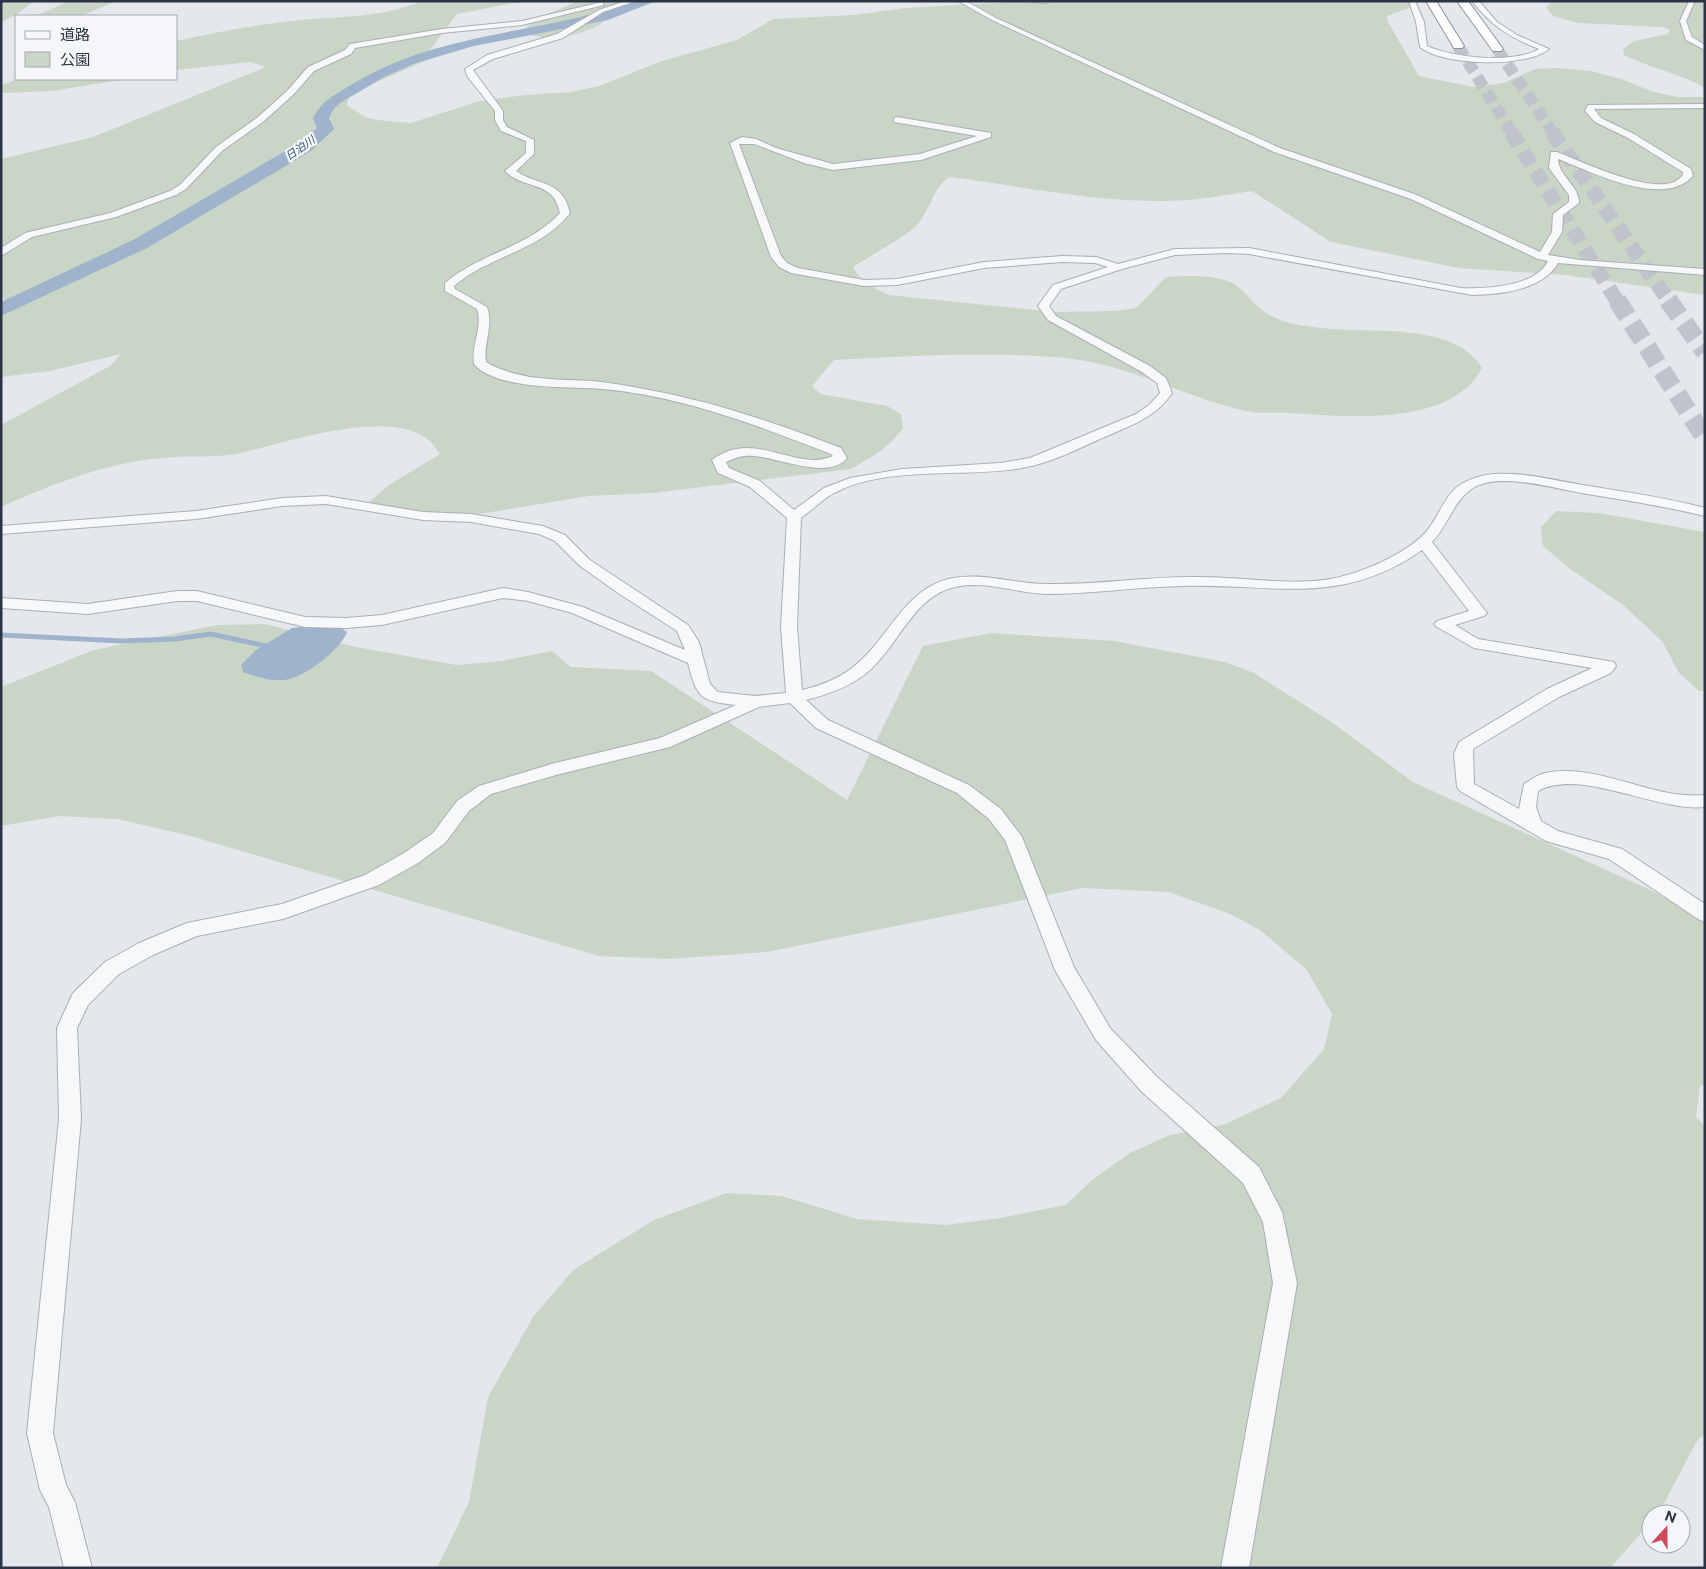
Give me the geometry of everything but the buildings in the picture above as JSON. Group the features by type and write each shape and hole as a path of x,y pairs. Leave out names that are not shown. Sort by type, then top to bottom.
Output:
{"highway":[{"path":"1431,1 1458,46"},
{"path":"1462,1 1497,49"}],"street":[{"path":"1,253 29,235 113,215 173,193 183,187 219,149 261,119 291,92 311,69 348,52 353,46 442,31 522,23 612,1"},
{"path":"633,1 601,11 560,36 490,57 468,69 499,111 499,120 504,129 530,140 532,147 530,154 510,171 518,177 557,191 563,199 565,213 557,225 516,249 467,271 449,286 450,291 482,307 488,320 478,355 480,364 491,372 542,382 606,386 650,394 756,420 836,452 840,458 833,464 814,464 763,452 730,453 719,460 723,470 755,484 781,508 794,517"},
{"path":"961,1 1277,150 1414,197 1542,257 1554,260 1705,272"},
{"path":"1030,1 1046,1"},
{"path":"1412,1 1420,22 1424,47 1434,52 1449,56 1517,59 1533,56 1545,49 1514,37 1495,23 1475,1"},
{"path":"1692,1 1683,21 1689,38 1705,48"},
{"path":"1542,257 1557,232 1558,214 1574,203 1574,195 1554,168 1554,154 1649,187 1668,188 1685,181 1688,176 1688,171 1675,161 1598,120 1591,115 1589,111 1591,107 1705,106"},
{"path":"897,120 988,135 921,157 833,167 772,150 756,142 742,140 734,144 776,258 783,266 795,271 864,283 896,282 984,264 1052,259 1096,260 1118,267"},
{"path":"794,517 834,488 864,479 901,473 1023,464 1065,450 1143,416 1160,403 1166,393 1162,381 1146,369 1052,318 1043,306 1057,287 1118,267 1175,252 1242,251 1461,291 1484,293 1522,285 1551,268 1554,260"},
{"path":"1,530 196,515 282,502 326,500 378,507 423,516 471,518 543,530 560,538 585,563 623,590 683,628 691,642 702,686 713,697 755,702 794,698 836,685 866,665 913,606 926,596 950,584 972,581 1040,589 1076,589 1200,581 1296,586 1328,584 1365,574 1424,542 1459,492 1472,483 1499,478 1632,497 1705,512"},
{"path":"794,517 789,627 794,698 822,724 963,789 995,814 1013,837 1065,970 1103,1034 1149,1084 1251,1175 1274,1220 1285,1283 1235,1568"},
{"path":"1424,542 1479,613 1442,624 1474,642 1608,666 1553,693 1466,746 1463,754 1466,787 1552,836 1615,854 1638,867 1680,899 1705,914"},
{"path":"1,603 88,609 178,596 197,596 305,622 346,623 382,620 496,594 517,594 537,597 608,623 664,649 696,660"},
{"path":"78,1568 61,1502 54,1490 40,1433 54,1262 70,1119 67,1028 80,998 112,968 146,949 194,929 283,911 372,880 411,858 439,838 463,806 485,790 555,769 664,743 755,702"},
{"path":"1533,825 1527,807 1530,788 1546,779 1588,779 1652,794 1695,802 1705,801"}],"green space":[{"path":"1,1 34,1 19,13 1,22"},
{"path":"69,1 116,1 83,15 38,15"},
{"path":"421,1 525,1 457,14 430,50 428,60 357,90 349,96 347,105 365,117 411,123 480,101 525,95 572,92 599,86 662,61 737,40 773,19 854,15 906,8 1032,1 1420,1 1414,6 1387,16 1387,20 1419,76 1474,87 1504,83 1535,69 1556,68 1591,71 1621,79 1654,92 1677,97 1705,97 1705,295 1565,275 1459,268 1331,242 1252,191 1184,200 1108,199 950,177 939,186 915,227 853,267 864,281 889,295 1054,312 1115,311 1136,308 1166,277 1198,276 1222,279 1242,290 1267,314 1282,321 1298,325 1341,330 1386,331 1432,336 1452,343 1469,353 1482,368 1467,387 1447,400 1423,409 1396,414 1340,416 1246,411 1200,398 1111,367 1065,358 979,355 834,360 812,386 820,394 887,406 901,414 903,428 898,435 880,452 851,469 653,493 589,496 448,519 375,511 369,502 389,485 440,454 431,442 413,431 390,427 364,427 336,430 236,454 160,458 118,465 78,476 39,490 1,507 1,425 110,366 121,354 50,371 1,377 1,311 7,308 1,291 1,159 93,137 266,67 250,62 178,70 178,41 222,31 301,20 347,17 407,7"},
{"path":"579,1 638,1 616,10 599,25 573,35 544,37 527,33 526,27 543,16"},
{"path":"1553,1 1705,1 1705,88 1685,78 1624,55 1623,49 1634,41 1668,34 1670,30 1662,27 1578,23 1553,16 1546,7"},
{"path":"16,80 120,80 52,91 1,93 1,85"},
{"path":"1556,511 1598,513 1705,532 1705,691 1699,691 1679,673 1662,641 1623,605 1570,569 1543,546 1541,527"},
{"path":"264,624 356,647 457,665 501,661 552,651 571,667 651,671 847,800 923,646 991,633 1114,641 1225,662 1254,673 1333,723 1413,782 1650,890 1705,918 1705,1085 1700,1086 1696,1117 1705,1126 1705,1434 1697,1441 1664,1504 1641,1504 1641,1533 1610,1568 437,1568 469,1502 488,1397 533,1317 573,1270 654,1220 727,1193 782,1196 857,1219 946,1225 1000,1218 1066,1205 1092,1180 1130,1153 1170,1135 1223,1125 1281,1098 1324,1049 1332,1014 1306,969 1260,930 1230,914 1169,892 1083,888 767,952 669,959 599,956 187,835 117,819 60,816 1,826 1,687 94,650 217,625"}],"water":[{"path":"312,626 341,628 347,632 338,646 323,660 306,672 290,679 272,680 243,672 241,665 256,650 292,628"}],"waterway":[{"name":"日泊川","path":"1,310 100,261 140,244 305,147 326,129 321,118 331,103 381,73 411,60 442,50 603,17 650,1"},
{"path":"1,635 122,641 175,639 211,634 271,647"}],"tunnel":[{"path":"1458,46 1512,133"},
{"path":"1497,49 1553,133"},
{"path":"1511,132 1617,301"},
{"path":"1552,132 1669,301"},
{"path":"1617,300 1705,438"},
{"path":"1668,300 1705,352"}]}
